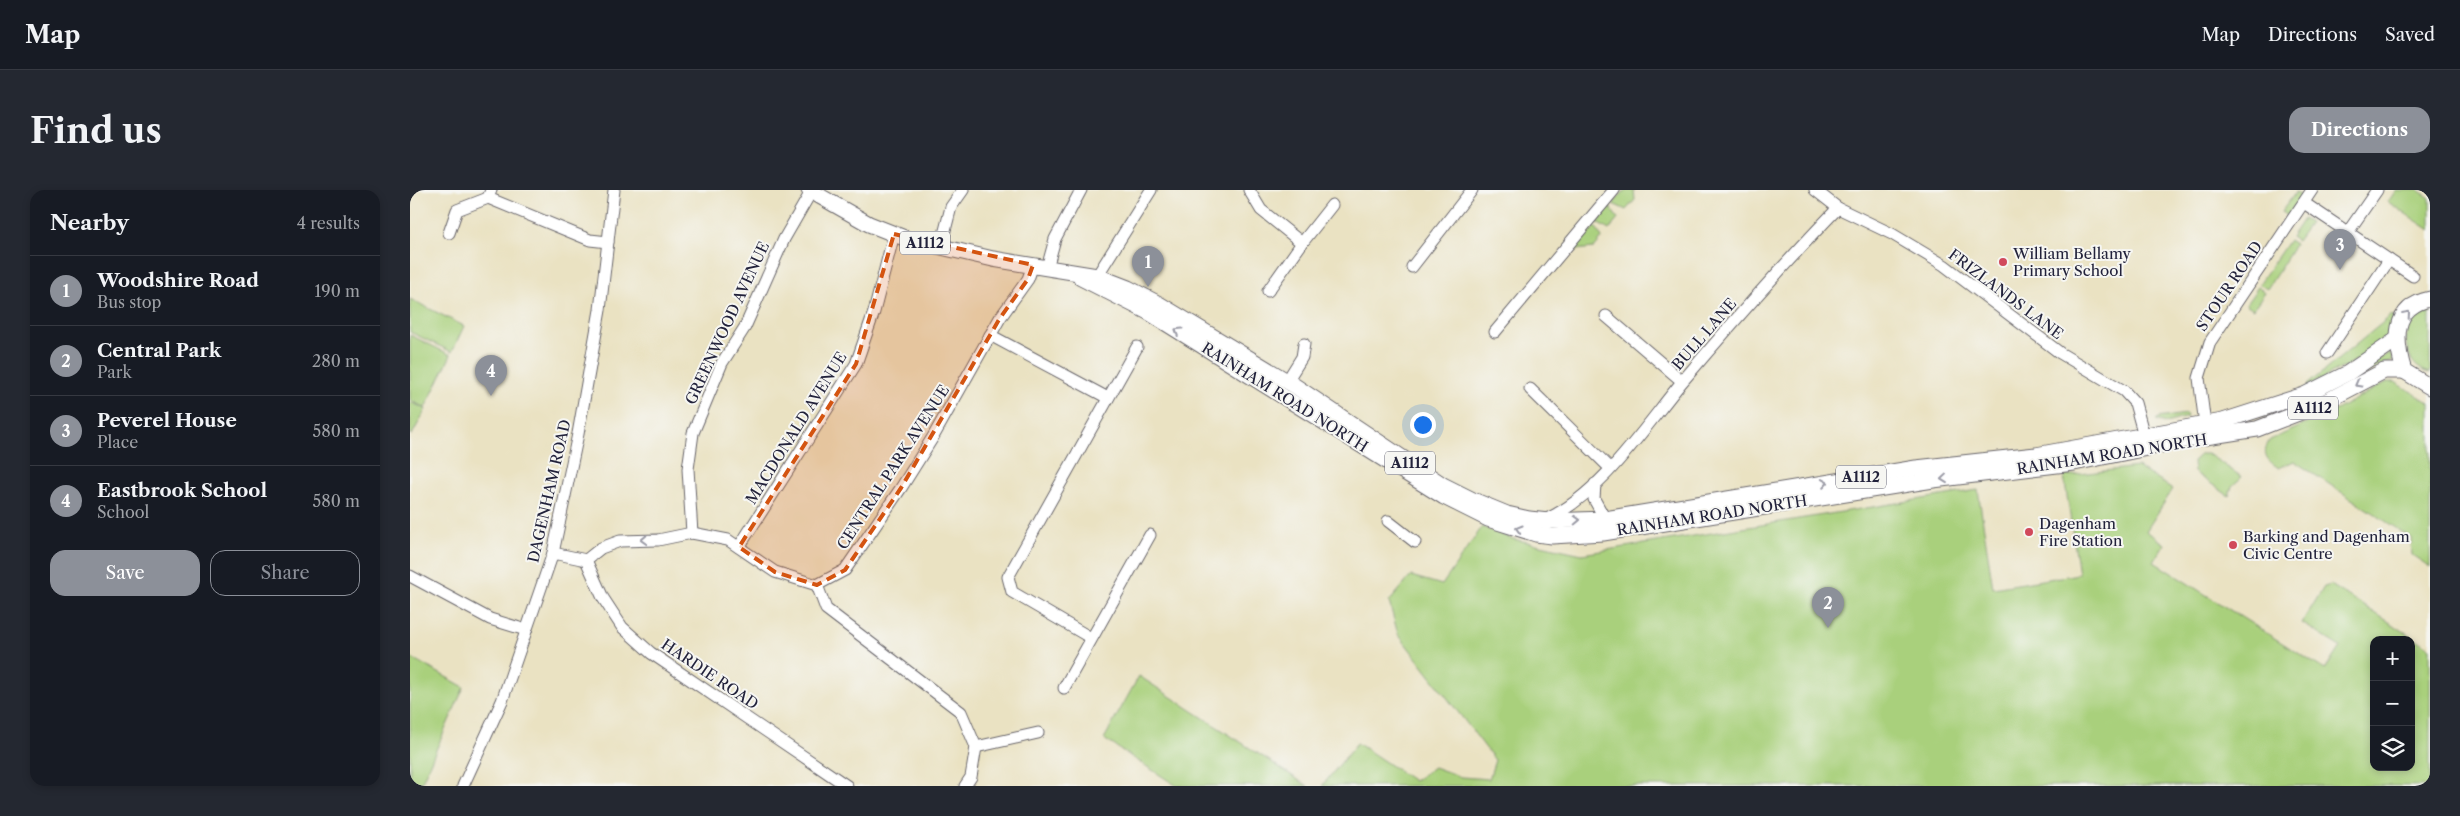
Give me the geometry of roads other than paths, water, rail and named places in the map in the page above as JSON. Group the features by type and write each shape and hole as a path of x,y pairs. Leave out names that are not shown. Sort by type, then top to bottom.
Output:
{"main road":[{"name":"RAINHAM ROAD NORTH","path":"810,191 869,224 894,234 941,246 1072,273 1097,276 1159,304 1287,381 1443,484 1473,500 1507,514 1543,521 1605,519 1916,468 2146,442 2205,431 2257,429 2311,409 2384,371 2404,371"},
{"name":"RAINHAM ROAD NORTH","path":"1072,273 1148,312 1444,497 1488,519 1536,534 1552,536 1603,533 1933,480 2074,463 2146,442"},
{"path":"2428,384 2404,371 2396,340 2402,319 2415,305 2430,300"},
{"name":"RAINHAM ROAD NORTH","path":"2205,431 2304,395 2348,373 2396,340"}],"street":[{"name":"DAGENHAM ROAD","path":"463,786 502,701 553,553 578,434 600,310 614,190"},
{"path":"941,246 951,207 963,190"},
{"name":"CENTRAL PARK AVENUE","path":"817,585 845,570 933,437 990,335 1040,266 1081,190"},
{"path":"1097,276 1151,190"},
{"path":"1249,190 1261,210 1302,243"},
{"path":"1412,267 1472,190"},
{"path":"1495,332 1614,190"},
{"name":"FRIZLANDS LANE","path":"1815,190 1838,208 1892,234 1944,265 2060,353 2124,391 2135,403 2146,442"},
{"name":"STOUR ROAD","path":"2205,431 2199,378 2210,342 2312,190"},
{"path":"2348,232 2377,190"},
{"name":"GREENWOOD AVENUE","path":"692,533 688,469 692,434 722,363 745,327 784,239 810,191"},
{"path":"448,233 457,210 490,194 590,240 608,242"},
{"path":"2304,203 2414,276"},
{"path":"1268,291 1332,205"},
{"name":"BULL LANE","path":"1543,521 1558,514 1595,484 1682,381 1838,208"},
{"name":"MACDONALD AVENUE","path":"738,547 856,364 874,312 894,234"},
{"path":"2327,353 2390,260"},
{"path":"1606,316 1682,381"},
{"path":"990,335 1108,398"},
{"path":"1287,381 1302,358 1304,344"},
{"path":"1090,638 1012,592 1008,577 1137,347"},
{"path":"1530,389 1610,468"},
{"path":"1595,484 1594,499 1605,519"},
{"path":"1388,521 1415,542"},
{"path":"553,553 586,560 601,548 620,541 658,540 692,533 728,540 775,572 817,585 826,609 961,712 976,747 971,777 965,786"},
{"path":"1064,688 1090,638 1150,535"},
{"name":"HARDIE ROAD","path":"586,560 603,598 622,627 651,653 847,786"},
{"path":"410,576 490,619 526,630"},
{"path":"976,747 1038,733"}],"place":[{"name":"William Bellamy Primary School","path":"2003,262"},
{"name":"Peverel House","path":"2340,270"},
{"name":"Woodshire Road","path":"1148,287"},
{"name":"Eastbrook School","path":"491,396"},
{"name":"Dagenham Fire Station","path":"2029,532"},
{"name":"Barking and Dagenham Civic Centre","path":"2233,545"},
{"name":"Central Park","path":"1828,628"}]}
